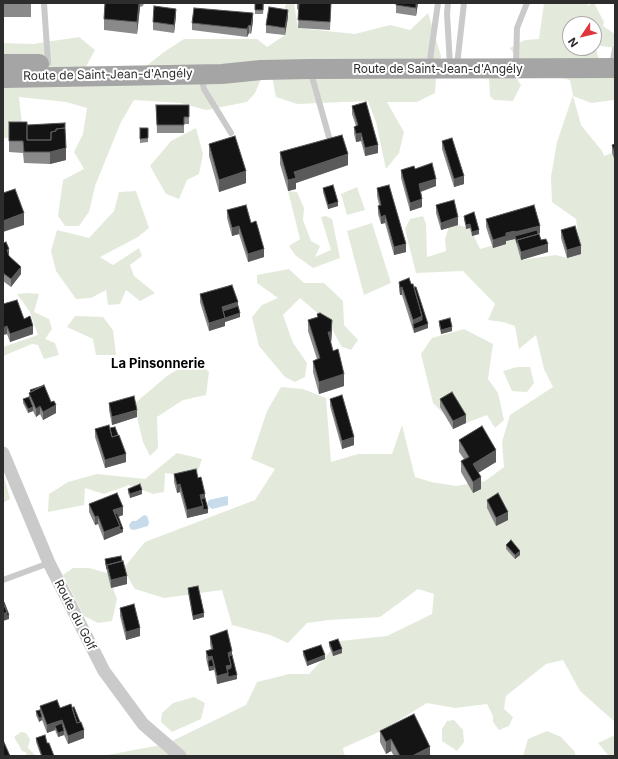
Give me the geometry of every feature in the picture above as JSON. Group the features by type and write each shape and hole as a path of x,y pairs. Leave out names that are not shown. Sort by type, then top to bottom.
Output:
{"main road":[{"name":"Route de Saint-Jean-d'Angély","path":"3,64 222,66 261,70"},
{"name":"Route de Saint-Jean-d'Angély","path":"3,78 200,73 222,74 261,70 310,69 613,68"}],"street":[{"name":"Route du Golf","path":"3,453 49,563 104,671 143,724 180,756"}],"lane":[{"path":"44,3 48,64"},
{"path":"429,68 438,3"},
{"path":"448,3 446,14 453,68"},
{"path":"453,68 464,3"},
{"path":"516,69 517,28 528,3"},
{"path":"613,68 615,49"},
{"path":"310,69 329,137"},
{"path":"200,73 204,89 231,133"},
{"path":"3,580 49,563"}],"green space":[{"path":"287,3 294,3 298,28 355,34 390,25 410,30 428,13 441,56 436,79 435,93 417,102 387,102 404,132 399,153 386,169 376,122 368,101 297,104 276,97 269,61 255,93 247,102 206,110 181,103 134,100 121,122 95,186 89,212 79,226 65,226 58,216 63,180 84,169 74,152 83,134 87,108 66,102 19,97 23,133 9,138 3,138 3,43 33,44 79,37 95,50 84,70 126,82 164,52 184,39 257,39 267,47 285,35 285,6"},
{"path":"544,3 588,3 587,6 594,3 601,16 562,16 562,56 598,56 601,68 615,78 614,100 591,103 573,96 581,125 602,151 604,156 615,152 615,722 580,691 563,660 546,664 506,696 504,709 513,717 509,726 499,730 493,722 493,716 487,704 455,708 427,703 381,731 343,748 344,754 347,756 102,756 166,744 246,705 257,682 289,674 309,674 340,641 387,636 432,614 434,594 418,589 380,617 307,623 288,643 270,635 232,625 222,590 164,598 135,589 123,569 145,542 255,500 275,469 251,459 267,411 281,387 303,389 326,398 331,462 358,454 392,454 402,425 415,477 431,482 456,486 485,481 504,467 502,442 510,415 553,387 544,369 536,335 519,349 515,326 503,322 488,320 495,304 463,271 416,273 405,229 410,219 423,216 426,224 427,257 446,251 445,239 450,223 470,228 480,249 515,239 521,260 556,255 567,258 581,254 576,219 552,202 551,177 557,142 573,95 570,80 523,69 510,48 525,40 539,39"},
{"path":"602,18 604,22 603,26 615,34 615,48 602,46"},
{"path":"504,73 517,79 521,85 513,101 494,100 490,96 489,79"},
{"path":"196,128 203,154 199,174 187,180 179,199 166,194 150,166 171,141"},
{"path":"357,187 365,210 347,215 341,194"},
{"path":"136,191 149,228 138,237 100,257 113,265 139,248 142,256 130,265 134,276 155,293 140,301 126,290 120,304 108,305 106,290 91,298 76,299 56,271 51,251 57,230 89,238 114,211 119,192"},
{"path":"288,191 297,192 304,208 303,220 311,241 320,246 315,257 331,250 321,217 326,216 332,219 340,258 313,268 295,255 289,246 300,239"},
{"path":"372,223 391,283 364,295 347,231"},
{"path":"289,269 304,283 324,283 343,301 344,325 358,340 351,350 341,346 329,323 300,298 283,315 293,343 307,363 305,377 295,382 285,377 259,346 252,317 262,305 278,298 257,283 257,275"},
{"path":"17,294 39,294 34,312 49,319 52,329 45,339 55,343 59,355 44,359 38,345 32,344 3,356 3,347 38,335 30,312"},
{"path":"75,316 103,317 113,330 116,355 96,355 93,339 67,327"},
{"path":"464,329 493,344 488,379 498,393 504,420 495,428 487,415 466,423 445,415 433,403 421,354 432,338"},
{"path":"194,359 209,372 206,395 183,400 157,417 158,448 150,456 143,442 134,404 167,376"},
{"path":"517,367 530,367 534,383 527,392 512,391 503,371"},
{"path":"177,453 202,459 196,477 165,473 164,492 153,494 129,485 104,494 85,488 84,505 48,512 49,494 68,482 97,474 145,479"},
{"path":"3,473 10,499 3,503"},
{"path":"73,568 89,568 107,573 117,599 112,621 98,623 84,616 63,575"},
{"path":"194,697 205,703 201,719 172,732 161,722 162,713 173,703"},
{"path":"454,720 463,730 464,742 457,751 442,741 442,729 447,721"},
{"path":"547,731 561,737 575,752 575,756 523,756 528,739"},
{"path":"21,732 26,733 30,739 28,748 36,756 25,756 27,753 22,751 14,737"},
{"path":"615,735 615,756 607,756 608,755 598,743"}],"water":[{"path":"227,496 228,505 212,509 207,504 209,500"},
{"path":"144,515 147,516 149,522 148,526 134,530 130,529 129,525 132,521 136,521"}],"building":[{"path":"105,3 139,3 137,22 104,19"},
{"path":"255,3 263,3 263,10 255,10"},
{"path":"299,3 331,3 330,22 298,20"},
{"path":"396,3 416,3 416,8 396,5"},
{"path":"154,6 176,9 174,25 153,22"},
{"path":"269,7 288,10 285,28 266,25"},
{"path":"194,8 253,13 251,26 249,25 247,29 192,23"},
{"path":"366,102 378,145 365,148 361,133 356,134 354,127 358,125 352,106"},
{"path":"156,105 189,105 189,117 184,117 184,125 157,125"},
{"path":"9,122 27,122 27,140 51,140 51,132 56,131 56,129 65,128 66,148 50,152 24,152 23,141 9,141"},
{"path":"65,123 65,128 56,129 56,131 51,132 51,140 27,140 27,125"},
{"path":"140,128 148,128 148,138 140,139"},
{"path":"342,135 348,154 294,172 296,178 288,180 280,152"},
{"path":"235,136 246,171 219,180 209,144"},
{"path":"452,138 464,176 454,179 442,141"},
{"path":"615,144 615,153 612,145"},
{"path":"432,163 436,179 419,184 422,199 410,203 401,170 414,166 415,169"},
{"path":"333,185 338,202 328,205 323,188"},
{"path":"389,185 406,244 394,247 385,215 381,217 378,206 381,205 377,188"},
{"path":"15,189 24,213 3,221 3,193"},
{"path":"454,200 458,217 441,223 436,205"},
{"path":"246,205 251,223 256,221 264,249 248,254 239,226 232,228 227,210"},
{"path":"534,205 540,226 506,233 506,236 493,240 486,219"},
{"path":"474,212 479,230 472,232 470,224 466,225 464,216"},
{"path":"575,226 581,246 567,250 561,230"},
{"path":"537,230 538,234 517,240 517,243 515,236"},
{"path":"539,234 541,240 546,239 548,244 521,252 517,240"},
{"path":"6,242 9,249 7,250 9,256 21,267 11,279 3,273 3,243"},
{"path":"409,278 411,284 413,284 422,316 413,320 399,282"},
{"path":"232,285 238,302 222,307 225,318 209,323 200,294"},
{"path":"414,287 416,287 428,324 414,329 413,324 422,320 422,316"},
{"path":"17,300 24,319 30,316 33,326 10,334 7,326 3,328 3,304"},
{"path":"238,306 240,313 225,318 223,311"},
{"path":"320,313 332,320 331,332 328,332 333,351 338,349 344,374 319,382 313,361 320,358 308,320 318,317 317,314"},
{"path":"450,318 452,327 441,330 439,321"},
{"path":"44,385 51,402 54,401 56,405 43,412 40,406 36,409 29,393"},
{"path":"42,386 31,392 30,390"},
{"path":"452,392 466,415 453,421 440,399"},
{"path":"342,395 354,437 342,441 330,399"},
{"path":"134,396 137,410 112,417 109,403"},
{"path":"29,397 33,407 28,409 23,399"},
{"path":"109,425 112,437 119,435 126,454 105,460 95,429"},
{"path":"482,426 496,450 473,464 481,477 473,482 461,461 469,457 459,440"},
{"path":"115,427 118,435 112,437 110,428"},
{"path":"196,469 198,478 201,477 205,494 200,495 203,506 187,510 180,484 177,485 174,474"},
{"path":"140,484 142,490 130,494 128,489"},
{"path":"117,493 123,507 113,510 120,526 104,532 98,516 95,517 89,504"},
{"path":"498,493 508,512 496,518 487,500"},
{"path":"205,498 208,509 203,510 201,499"},
{"path":"117,513 123,529 120,530 115,514"},
{"path":"511,540 520,551 515,555 506,545"},
{"path":"121,556 122,561 107,565 107,569 105,559"},
{"path":"123,561 127,576 111,580 107,565"},
{"path":"198,586 204,613 193,616 188,588"},
{"path":"3,602 9,615 7,616 7,612"},
{"path":"3,603 7,612 3,614"},
{"path":"134,604 140,628 126,632 120,608"},
{"path":"227,630 232,651 228,653 231,665 226,666 228,673 217,676 212,656 208,657 206,651 213,649 210,636"},
{"path":"338,639 342,649 333,652 329,642"},
{"path":"321,645 325,655 307,662 303,651"},
{"path":"232,655 237,675 228,677 227,670 231,668 229,656"},
{"path":"212,659 214,666 209,667 208,661"},
{"path":"57,700 60,708 71,704 77,723 81,722 84,730 68,736 62,720 47,725 40,706"},
{"path":"74,707 80,722 77,723 72,708"},
{"path":"40,710 42,717 39,718 36,711"},
{"path":"414,714 430,747 412,756 400,756 391,739 386,742 380,731"},
{"path":"62,723 64,731 58,733 55,726"},
{"path":"45,735 47,743 49,743 54,756 42,756 36,738"},
{"path":"3,740 10,756 3,756"}],"district":[{"name":"La Pinsonnerie","path":"158,364"}]}
